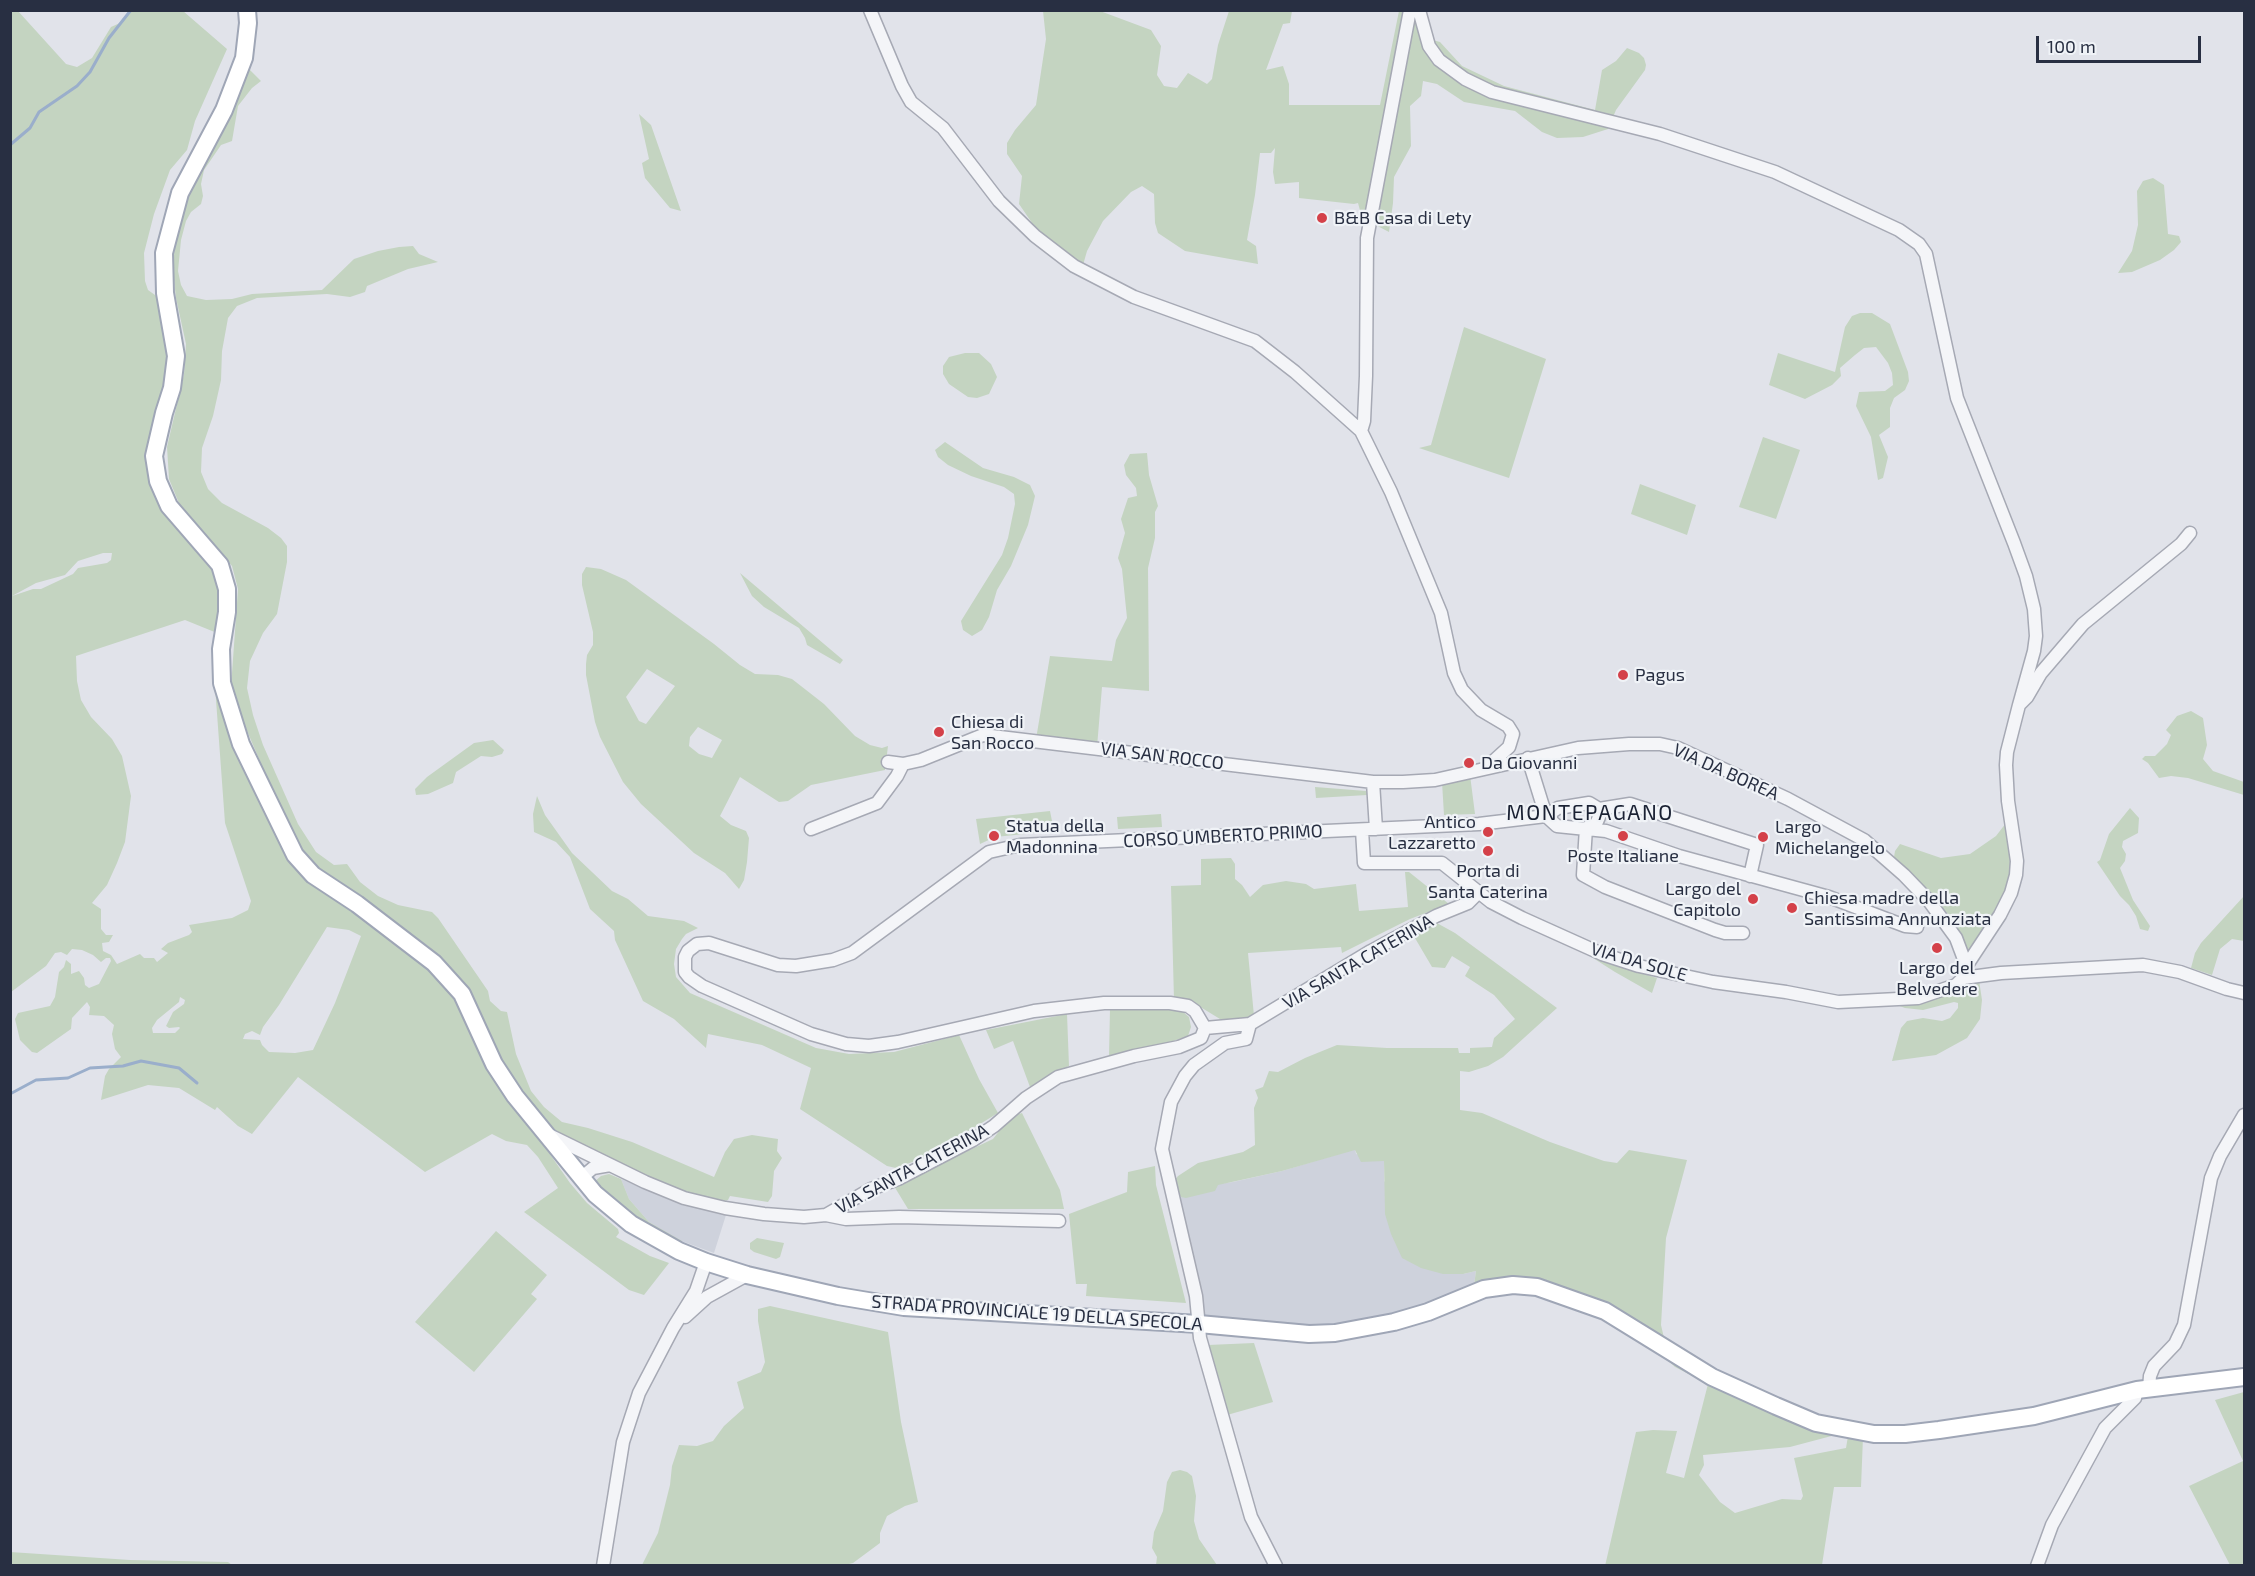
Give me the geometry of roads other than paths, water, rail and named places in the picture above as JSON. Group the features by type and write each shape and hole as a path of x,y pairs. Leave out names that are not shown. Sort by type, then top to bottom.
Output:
{"main road":[{"name":"STRADA PROVINCIALE 19 DELLA SPECOLA","path":"247,10 248,23 243,58 224,110 180,193 164,253 165,293 176,356 172,388 154,456 158,481 169,506 219,564 227,589 227,612 221,649 222,683 241,744 289,844 303,865 313,875 357,904 434,963 462,994 494,1064 515,1096 577,1173 609,1208 631,1224 655,1239 706,1263 838,1296 904,1307 1199,1324 1309,1334 1335,1333 1394,1322 1428,1312 1484,1289 1513,1285 1537,1287 1605,1311 1712,1377 1767,1402 1816,1423 1874,1434 1905,1434 2034,1416 2143,1389 2244,1377"}],"street":[{"path":"870,10 911,102 943,128 999,201 1035,236 1074,266 1125,293 1255,342 1295,372 1361,431 1391,492 1441,613 1454,673 1462,690 1481,710 1508,726 1513,734 1509,747 1486,767"},
{"path":"1361,431 1364,421 1366,376 1367,238 1410,10"},
{"path":"1419,10 1429,46 1438,60 1465,79 1492,92 1660,134 1775,172 1899,230 1919,244 1926,254 1957,398 2026,576 2034,609 2036,636 2007,752 2008,801 2017,861 2016,875 2011,894 2000,915 1964,973"},
{"path":"2019,705 2027,697 2041,673 2084,624 2181,544 2190,533"},
{"name":"VIA SAN ROCCO","path":"888,762 903,764 930,757 983,735 1373,782 1441,779"},
{"name":"VIA DA BOREA","path":"1441,779 1578,748 1629,744 1660,744 1678,747 1788,799 1864,840 1904,874 1929,901 1959,943 1965,962 1964,973"},
{"path":"1528,758 1546,816 1557,826 1606,831 1679,856 1829,897 1905,926 1917,927"},
{"path":"811,829 877,803 903,764"},
{"path":"1373,782 1376,829"},
{"path":"1546,816 1558,808 1578,804 1589,803 1599,809 1630,804 1758,845 1750,876"},
{"path":"1586,830 1596,824 1599,809"},
{"name":"CORSO UMBERTO PRIMO","path":"1205,1028 1195,1011 1188,1006 1170,1003 1104,1003 1035,1011 898,1042 869,1046 846,1044 811,1034 702,986 686,972 685,957 688,951 697,944 709,943 778,965 796,966 833,960 861,947 989,852 1020,845 1478,824 1546,816"},
{"name":"VIA DA SOLE","path":"1362,830 1365,862 1442,863 1491,902 1602,954 1639,966 1713,982 1847,1001 1918,998 1956,985 1964,973"},
{"path":"1586,830 1583,875 1613,890 1725,933 1743,933"},
{"name":"VIA SANTA CATERINA","path":"545,1133 684,1198 725,1208 784,1216 826,1215 871,1189 898,1179 973,1140 994,1126 1026,1098 1058,1077 1134,1056 1179,1047 1201,1038 1205,1028 1250,1024 1377,948 1436,916 1468,903 1479,892"},
{"path":"1964,973 2143,965 2180,972 2244,993"},
{"path":"1250,1024 1246,1040 1225,1043 1205,1056 1185,1076 1171,1102 1162,1149 1196,1296 1200,1338 1251,1517 1276,1566"},
{"path":"2037,1566 2052,1525 2105,1428 2143,1389 2154,1366 2175,1344 2184,1325 2211,1178 2220,1156 2244,1115"},
{"name":"VIA SANTA CATERINA","path":"577,1173 575,1162 581,1159 591,1159 612,1166"},
{"path":"826,1215 846,1219 899,1217 1059,1221"},
{"path":"603,1566 623,1442 639,1393 673,1328 696,1291 706,1263"},
{"path":"673,1328 707,1297 747,1275"}],"waterway":[{"path":"10,145 30,128 39,112 77,86 90,72 109,38 131,10"},
{"path":"10,1094 36,1080 68,1078 90,1068 123,1066 141,1061 179,1068 197,1083"}],"place":[{"name":"B&B Casa di Lety","path":"1322,218"},
{"name":"Pagus","path":"1623,675"},
{"name":"Chiesa di San Rocco","path":"939,732"},
{"name":"Da Giovanni","path":"1469,763"},
{"name":"Antico Lazzaretto","path":"1488,832"},
{"name":"Statua della Madonnina","path":"994,836"},
{"name":"Poste Italiane","path":"1623,836"},
{"name":"Largo Michelangelo","path":"1763,837"},
{"name":"Porta di Santa Caterina","path":"1488,851"},
{"name":"Largo del Capitolo","path":"1753,899"},
{"name":"Chiesa madre della Santissima Annunziata","path":"1792,908"},
{"name":"Largo del Belvedere","path":"1937,948"}],"district":[{"name":"MONTEPAGANO","path":"1590,813"}]}
